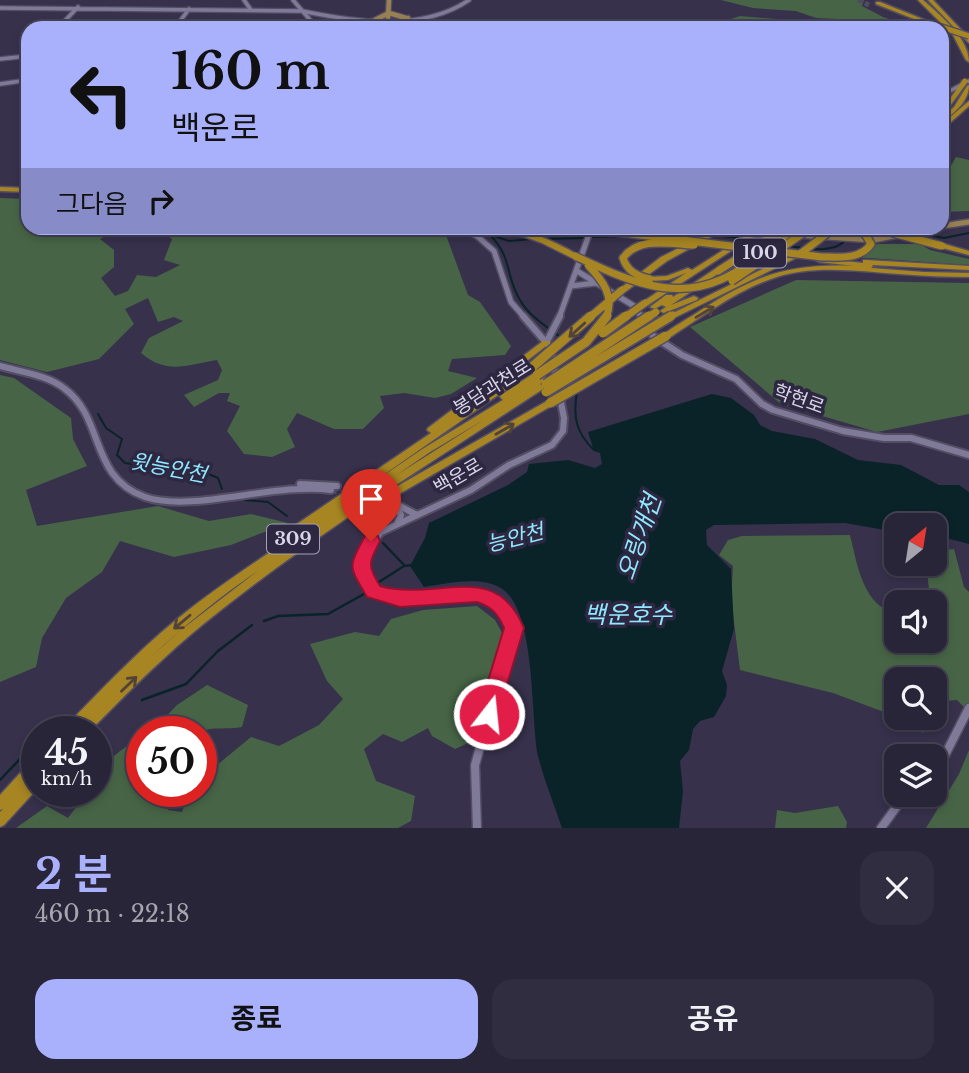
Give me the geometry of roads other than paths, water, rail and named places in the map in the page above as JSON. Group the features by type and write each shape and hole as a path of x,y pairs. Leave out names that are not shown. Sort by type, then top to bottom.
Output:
{"highway":[{"path":"911,0 939,21"},
{"path":"920,0 943,21"},
{"path":"930,0 969,38"},
{"path":"938,0 969,38"},
{"path":"878,3 922,21"},
{"path":"870,5 915,21"},
{"path":"949,26 969,60"},
{"path":"949,29 962,45"},
{"path":"949,32 969,38"},
{"path":"949,33 969,38"},
{"path":"949,122 966,101 969,73"},
{"path":"949,105 967,83"},
{"path":"949,114 966,101"},
{"path":"0,191 21,192"},
{"path":"528,235 633,282 657,288 686,289 725,277 786,235"},
{"name":"100","path":"610,235 883,266 969,272"},
{"name":"100","path":"641,235 883,266"},
{"name":"봉담과천로","path":"97,716 146,668 221,603 541,380 621,290 644,272 709,235"},
{"path":"702,246 644,245 631,249 623,258 626,267 638,276 649,279 668,278 691,268 743,235"},
{"path":"595,377 655,308 702,267 753,235"},
{"name":"봉담과천로","path":"230,584 427,450 768,235"},
{"name":"봉담과천로","path":"715,270 773,235"},
{"path":"585,344 655,308 732,281 801,235"},
{"name":"봉담과천로","path":"84,716 179,624 304,523 541,380 798,255 824,235"},
{"path":"822,257 853,256 866,251 871,244 864,235"},
{"path":"900,235 969,253"},
{"path":"915,235 942,246"},
{"path":"541,380 585,344 607,317 610,296 603,280 575,256"},
{"path":"297,548 746,288 787,272 828,269 969,272"},
{"path":"304,523 546,343"},
{"path":"0,804 21,786"},
{"path":"0,821 21,791"}],"main road":[{"path":"388,20 391,0"},
{"path":"371,20 389,13 408,18"},
{"path":"403,21 408,18"},
{"path":"949,223 969,221"},
{"path":"807,235 844,238 880,235"},
{"path":"824,235 844,238"},
{"path":"859,238 873,235"}],"street":[{"path":"244,0 251,10"},
{"path":"293,0 296,8 329,18 371,20 452,12 469,0"},
{"path":"65,21 78,7"},
{"path":"0,8 304,11 312,21"},
{"path":"180,21 189,9"},
{"path":"309,16 319,15"},
{"path":"0,59 21,56"},
{"path":"0,83 21,80"},
{"path":"949,92 967,83"},
{"path":"475,235 494,251 511,302 546,343 558,321 589,235"},
{"name":"학현로","path":"577,271 634,306 653,336 682,355 736,379 762,404 774,410 843,430 884,438 911,438 969,454"},
{"path":"571,286 597,283"},
{"path":"535,330 551,331"},
{"name":"백운로","path":"477,828 475,765 514,628 507,611 494,600 477,594 400,599 374,592 360,569 361,561 371,541 397,524 414,514 471,491 497,472 552,445 560,438 564,418 554,360 546,343"},
{"path":"0,366 39,377 68,390 80,407 106,469 122,485 147,498 223,497 283,489 334,488"},
{"path":"397,524 401,515 393,505 414,514"},
{"path":"947,751 969,708"},
{"path":"881,828 895,807"}],"water":[{"name":"백운호수","path":"712,394 731,398 754,415 760,425 772,431 815,439 858,460 901,465 939,485 959,485 969,492 969,544 947,538 947,513 884,513 884,530 845,523 714,525 706,530 707,545 731,569 734,629 722,671 727,685 726,696 714,717 700,721 693,729 689,750 680,761 683,791 679,828 562,828 538,756 526,639 520,616 511,598 499,587 481,582 424,587 410,566 425,538 429,523 508,485 527,472 529,464 568,460 595,468 602,464 600,453 594,451 588,432"}],"waterway":[{"path":"929,235 944,238 969,233"},
{"path":"491,235 509,241 532,239"},
{"path":"670,235 707,235"},
{"path":"712,235 741,238"},
{"path":"813,249 837,246 850,235"},
{"path":"491,236 503,252 515,291 524,306 560,337"},
{"path":"590,237 623,236"},
{"path":"544,239 584,238"},
{"path":"747,239 759,241"},
{"path":"788,246 804,248"},
{"path":"577,391 575,408 579,430 594,450"},
{"name":"윗능안천","path":"98,414 106,428 122,439 117,455 125,463 150,467 165,464 178,470 197,469 218,478 222,489"},
{"name":"윗능안천","path":"244,500 268,502 287,516"},
{"name":"윗능안천","path":"383,543 404,565"},
{"name":"능안천","path":"379,582 404,566 412,565"},
{"name":"능안천","path":"264,621 278,616 328,614 364,594"},
{"name":"능안천","path":"142,700 186,684 218,651 252,625"},
{"name":"능안천","path":"0,780 21,758"}],"tunnel":[{"path":"858,0 869,5"},
{"path":"331,490 350,495"}],"water label":[{"name":"오링개천","path":"639,537"}]}
